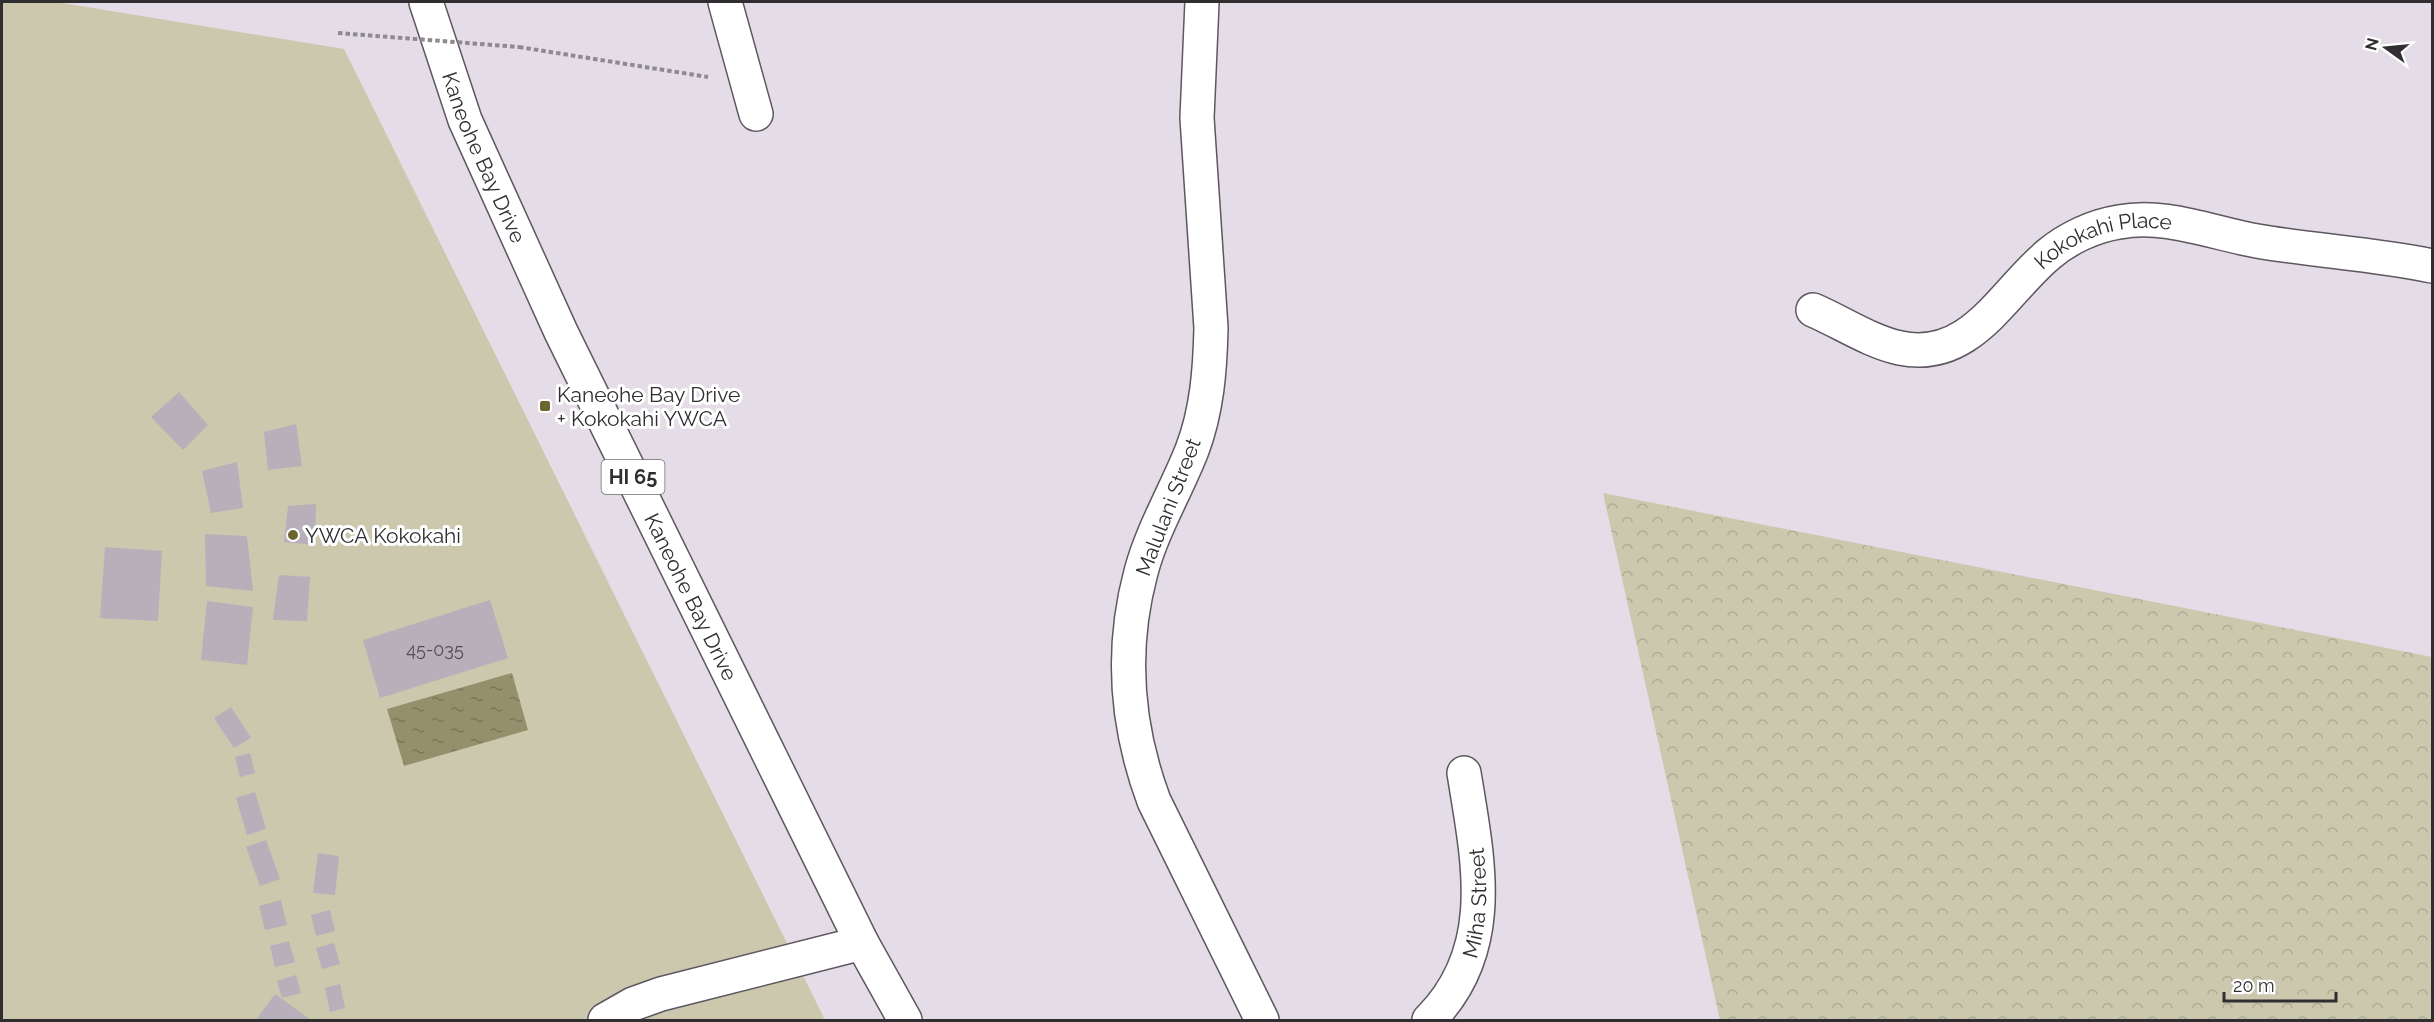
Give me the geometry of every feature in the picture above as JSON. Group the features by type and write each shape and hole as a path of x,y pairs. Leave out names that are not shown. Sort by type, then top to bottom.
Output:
{"street":[{"name":"Kaneohe Bay Drive","path":"426,2 465,120 561,332 862,943 905,1020"},
{"path":"725,2 756,114"},
{"name":"Malulani Street","path":"1202,2 1197,118 1210,328 1208,382 1201,421 1193,448 1141,571 1132,612 1127,654 1128,691 1139,756 1154,801 1263,1020"},
{"name":"Kokokahi Place","path":"1813,310 1898,348 1928,350 1948,346 1966,337 1983,324 2033,268 2071,239 2119,221 2147,219 2174,222 2265,242 2433,266"},
{"name":"Miha Street","path":"1429,1020 1452,991 1467,961 1477,929 1480,896 1478,862 1464,773"},
{"path":"605,1020 633,1004 661,994 862,943"}],"path":[{"path":"338,33 519,47 746,83"}],"green space":[{"name":"YWCA Kokokahi","path":"2,2 56,2 344,49 825,1020 2,1020"},
{"path":"1603,493 2432,657 2432,1020 1720,1020"}],"water":[{"path":"512,673 528,730 404,766 387,709"}],"building":[{"path":"179,392 208,425 183,450 151,417"},
{"path":"296,424 302,466 268,470 264,432"},
{"path":"237,462 243,508 211,513 202,471"},
{"path":"316,504 315,545 284,542 288,506"},
{"path":"205,534 247,536 253,591 206,586"},
{"path":"105,547 162,551 158,621 100,618"},
{"path":"279,575 310,577 307,621 273,620"},
{"path":"490,600 508,658 380,698 363,640"},
{"path":"207,601 253,607 247,665 201,660"},
{"path":"231,707 251,738 234,748 214,718"},
{"path":"250,753 255,773 240,777 235,757"},
{"path":"255,792 266,829 247,835 236,798"},
{"path":"266,840 280,879 260,886 246,847"},
{"path":"318,853 339,856 335,895 313,893"},
{"path":"281,900 287,925 265,930 259,906"},
{"path":"330,910 335,931 316,936 311,915"},
{"path":"289,941 295,962 275,967 270,946"},
{"path":"334,943 340,964 322,969 316,948"},
{"path":"296,975 301,993 282,998 277,981"},
{"path":"340,984 345,1008 330,1012 325,988"},
{"path":"275,994 311,1020 256,1020"}],"place":[{"name":"Kaneohe Bay Drive + Kokokahi YWCA","path":"545,406"},
{"name":"YWCA Kokokahi","path":"293,535"}]}
